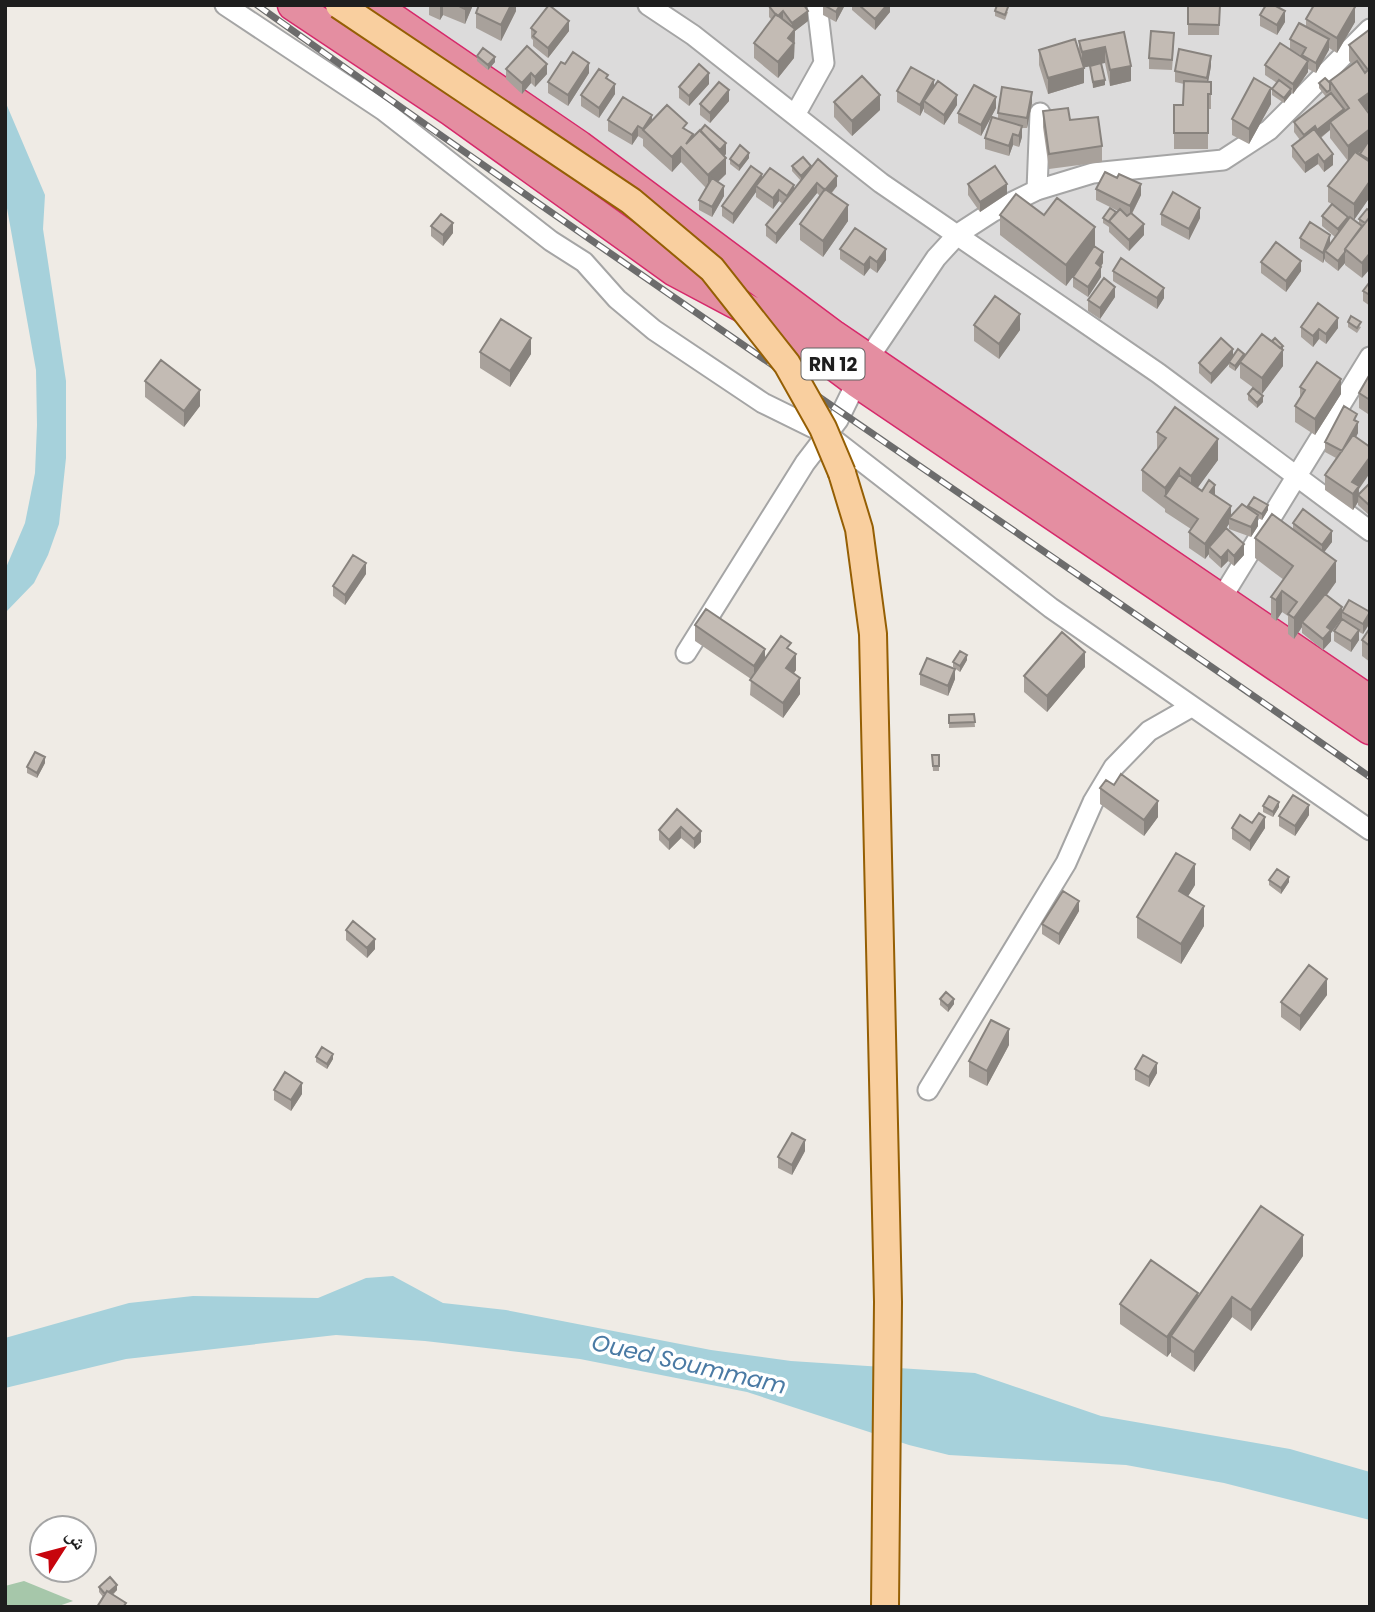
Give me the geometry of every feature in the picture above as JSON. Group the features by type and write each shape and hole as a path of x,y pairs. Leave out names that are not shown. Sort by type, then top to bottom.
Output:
{"highway":[{"name":"RN 12","path":"293,5 463,119 675,271 862,371 1221,599 1370,701"},
{"name":"RN 12","path":"378,7 579,146 862,371 1370,729"}],"main road":[{"path":"339,5 631,201 712,269 788,364 823,428 842,473 859,529 873,634 888,1302 885,1607"}],"street":[{"path":"225,5 383,110 551,241 584,262 617,299 654,330 763,403 828,435 1051,608 1370,831"},
{"path":"648,5 693,35 881,183 1158,373 1370,531"},
{"path":"795,115 824,63 817,5"},
{"path":"686,653 805,463 828,435 862,371 936,258 958,234 992,212 1037,190 1093,173 1223,160 1269,130 1370,29"},
{"path":"1037,190 1040,113"},
{"path":"1221,599 1370,357"},
{"path":"928,1090 1066,863 1093,802 1114,767 1149,731 1191,707"}],"shaded area":[{"path":"392,5 1370,5 1370,703 813,300"}],"green space":[{"path":"24,1581 73,1601 56,1607 5,1607 5,1586"}],"water":[{"path":"5,101 45,195 43,229 66,381 66,458 59,524 48,555 34,583 5,613 5,570 25,523 35,473 37,425 36,370 5,197"},
{"name":"Oued Soummam","path":"393,1276 443,1303 506,1310 711,1350 791,1361 975,1373 1101,1416 1290,1449 1370,1472 1370,1520 1224,1483 1126,1465 949,1455 909,1445 747,1392 580,1359 425,1341 336,1335 126,1359 5,1388 5,1338 129,1303 193,1296 318,1298 366,1278"}],"building":[{"path":"479,5 511,5 501,25 476,13"},
{"path":"549,5 569,21 548,48 533,36 536,32 531,28"},
{"path":"770,5 804,5 808,11 792,23 783,11 776,15"},
{"path":"824,5 840,5 836,12"},
{"path":"859,5 887,5 875,19"},
{"path":"997,5 1008,7 1005,15 995,11"},
{"path":"1188,5 1220,5 1219,25 1188,24"},
{"path":"1266,5 1274,5 1285,11 1277,25 1260,15"},
{"path":"1314,5 1355,7 1337,38 1306,19"},
{"path":"776,14 795,29 788,38 794,43 778,62 754,43"},
{"path":"1299,23 1329,39 1316,63 1302,55 1306,48 1290,39"},
{"path":"1369,30 1370,92 1359,100 1370,115 1370,129 1348,146 1330,122 1349,108 1330,81 1357,61 1365,73 1368,70 1349,45"},
{"path":"1151,31 1174,33 1172,60 1149,58"},
{"path":"1124,32 1131,66 1110,70 1105,47 1082,52 1079,41"},
{"path":"1075,39 1084,68 1048,78 1039,50"},
{"path":"1280,43 1308,61 1293,84 1265,65"},
{"path":"527,46 547,64 535,77 531,73 522,83 506,69"},
{"path":"483,48 495,57 488,65 477,56"},
{"path":"1179,49 1211,56 1207,78 1175,71"},
{"path":"573,52 589,63 568,95 548,82 561,62 565,64"},
{"path":"1101,63 1105,80 1093,82 1090,66"},
{"path":"699,64 709,73 689,96 679,87"},
{"path":"911,67 934,80 920,105 897,91"},
{"path":"599,69 615,84 599,108 581,95"},
{"path":"862,76 880,95 852,121 834,102"},
{"path":"1254,78 1271,88 1249,129 1232,119"},
{"path":"1325,78 1330,83 1330,90 1327,92 1319,83"},
{"path":"1279,80 1291,89 1284,98 1272,89"},
{"path":"938,81 957,95 944,115 924,101"},
{"path":"1184,81 1211,82 1211,94 1208,94 1208,133 1174,133 1174,105 1183,105"},
{"path":"719,82 729,90 710,113 700,104"},
{"path":"974,85 996,97 981,125 958,113"},
{"path":"1002,87 1032,92 1027,118 998,113"},
{"path":"1331,93 1344,109 1317,130 1315,126 1304,135 1294,122"},
{"path":"623,97 652,115 643,129 638,126 632,135 608,120"},
{"path":"667,105 687,123 683,128 693,134 686,144 700,130 726,158 708,175 681,147 672,157 643,130"},
{"path":"1068,108 1070,120 1098,117 1102,146 1049,154 1043,111"},
{"path":"992,117 1022,126 1019,136 1013,134 1009,146 985,138"},
{"path":"705,125 726,143 720,150 700,131"},
{"path":"1314,129 1333,154 1324,162 1318,154 1305,163 1292,146"},
{"path":"1370,139 1370,160 1360,154"},
{"path":"740,145 749,153 739,166 730,159"},
{"path":"1355,152 1370,162 1370,181 1354,204 1328,186"},
{"path":"803,157 811,166 801,176 792,166"},
{"path":"818,159 837,176 825,190 817,183 776,234 766,225"},
{"path":"751,166 762,174 733,214 722,206"},
{"path":"995,166 1007,184 980,202 968,184"},
{"path":"770,168 794,185 787,196 779,190 773,198 756,186"},
{"path":"1105,172 1117,178 1119,174 1141,184 1130,206 1096,189"},
{"path":"712,178 724,186 712,207 699,200"},
{"path":"825,189 848,205 823,241 800,224"},
{"path":"1173,192 1200,208 1189,229 1161,214"},
{"path":"1016,194 1044,215 1057,198 1095,227 1066,265 1000,215"},
{"path":"1332,204 1348,217 1338,229 1322,216"},
{"path":"1110,208 1116,212 1109,222 1103,218"},
{"path":"1120,209 1127,216 1131,213 1144,224 1129,240 1109,221"},
{"path":"1367,209 1370,211 1370,219 1365,223 1359,219"},
{"path":"441,214 453,223 443,235 431,226"},
{"path":"1350,217 1362,226 1338,261 1325,251"},
{"path":"1369,218 1370,253 1362,263 1345,249"},
{"path":"1310,222 1330,235 1323,253 1300,238"},
{"path":"855,228 886,249 877,262 870,257 864,265 840,249"},
{"path":"1276,242 1301,261 1286,281 1261,262"},
{"path":"1094,246 1103,252 1096,263 1101,267 1088,287 1073,277"},
{"path":"1121,258 1164,288 1157,298 1113,271"},
{"path":"1104,278 1115,287 1100,308 1088,300"},
{"path":"1370,284 1370,295 1363,291"},
{"path":"995,296 1020,314 999,344 974,325"},
{"path":"1318,303 1338,318 1326,334 1319,329 1313,336 1301,327"},
{"path":"1351,316 1361,322 1357,328 1348,322"},
{"path":"501,319 531,338 510,371 480,352"},
{"path":"1262,334 1283,350 1262,378 1240,362"},
{"path":"1221,338 1233,349 1211,374 1199,363"},
{"path":"1275,338 1283,346 1280,348 1272,341"},
{"path":"1238,349 1244,354 1235,366 1229,362"},
{"path":"161,360 200,390 184,411 145,381"},
{"path":"1317,362 1341,379 1315,419 1295,406 1305,390 1300,387"},
{"path":"1370,374 1370,400 1359,393"},
{"path":"1253,388 1263,396 1257,403 1248,394"},
{"path":"1344,406 1357,414 1354,420 1358,422 1342,451 1325,442"},
{"path":"1175,407 1218,439 1191,476 1180,468 1165,488 1142,470 1166,438 1157,432"},
{"path":"1353,435 1370,447 1370,457 1352,482 1359,486 1353,494 1325,475"},
{"path":"1179,475 1202,491 1209,480 1215,485 1210,492 1231,506 1205,544 1189,532 1198,519 1165,496"},
{"path":"1370,483 1370,504 1369,505 1358,495"},
{"path":"1254,497 1268,505 1262,514 1248,506"},
{"path":"1242,504 1258,515 1251,527 1229,518"},
{"path":"1303,509 1332,531 1322,545 1293,523"},
{"path":"1272,514 1336,561 1294,618 1288,614 1297,602 1282,591 1276,600 1271,597 1293,566 1255,538"},
{"path":"1226,528 1244,544 1234,556 1228,550 1221,558 1209,547"},
{"path":"353,555 366,563 345,595 333,586"},
{"path":"1325,594 1342,607 1327,627 1331,630 1323,639 1302,622"},
{"path":"1349,600 1370,612 1363,624 1342,612"},
{"path":"706,609 765,649 754,666 695,625"},
{"path":"1342,619 1359,630 1351,641 1334,631"},
{"path":"1370,628 1370,646 1362,640"},
{"path":"1062,632 1085,652 1047,696 1024,676"},
{"path":"781,636 791,643 787,648 796,654 786,668 800,678 783,703 750,680"},
{"path":"960,651 967,655 960,666 953,662"},
{"path":"927,658 955,669 948,686 920,674"},
{"path":"974,714 975,722 949,723 949,715"},
{"path":"35,752 45,757 37,773 27,767"},
{"path":"932,755 939,755 939,766 933,766"},
{"path":"1121,774 1158,801 1144,820 1100,788 1106,780 1114,785"},
{"path":"1293,795 1309,805 1295,826 1279,816"},
{"path":"1269,796 1279,802 1273,812 1263,806"},
{"path":"677,809 701,831 694,839 681,827 669,840 659,830"},
{"path":"1259,813 1265,817 1250,841 1232,828 1240,815 1252,823"},
{"path":"1176,853 1195,864 1179,891 1204,906 1181,944 1137,917"},
{"path":"1277,869 1289,877 1281,888 1269,880"},
{"path":"1063,891 1079,901 1059,934 1042,924"},
{"path":"353,921 375,939 367,948 346,930"},
{"path":"1309,965 1327,979 1300,1016 1281,1002"},
{"path":"946,992 954,999 948,1006 940,999"},
{"path":"991,1020 1009,1029 987,1071 969,1061"},
{"path":"322,1047 333,1054 327,1064 316,1057"},
{"path":"1143,1055 1157,1063 1149,1077 1135,1069"},
{"path":"285,1072 302,1083 291,1100 274,1090"},
{"path":"792,1133 805,1140 792,1165 778,1157"},
{"path":"1261,1206 1303,1235 1251,1310 1232,1297 1194,1352 1171,1336"},
{"path":"1151,1260 1198,1293 1167,1337 1120,1304"},
{"path":"110,1577 117,1585 105,1594 99,1587"},
{"path":"107,1591 126,1603 123,1607 97,1607"}],"railway":[{"path":"257,5 534,200 1370,777"}]}
